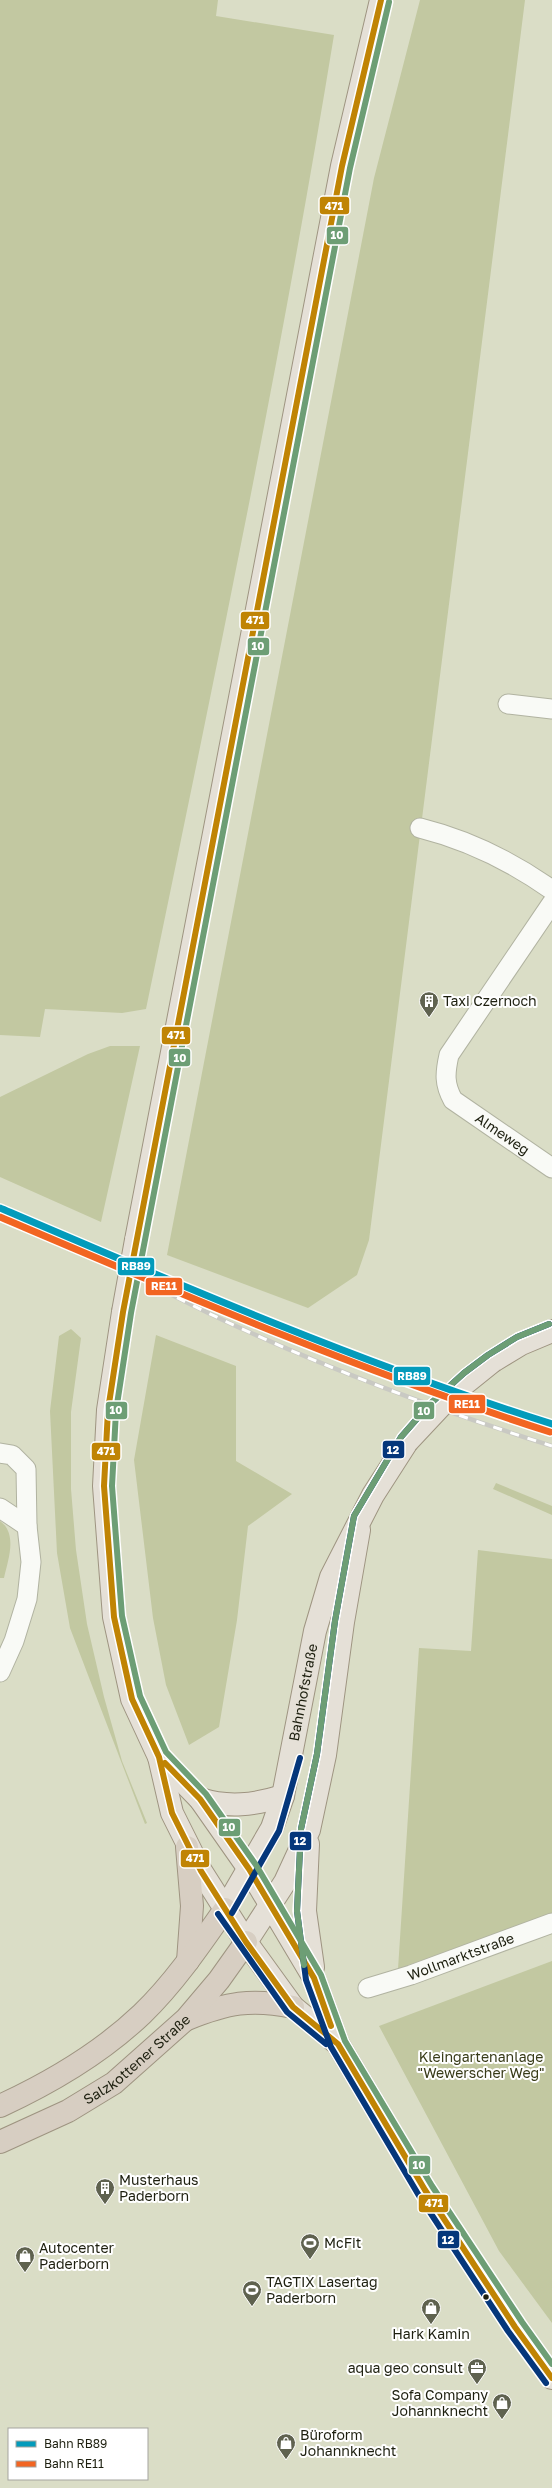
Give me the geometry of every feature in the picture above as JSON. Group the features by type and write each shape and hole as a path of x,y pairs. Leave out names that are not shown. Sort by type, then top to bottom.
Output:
{"highway":[{"path":"187,1847 192,1906 188,1962"},
{"name":"Salzkottener Straße","path":"0,2106 48,2084 97,2052 143,2014 188,1962 225,1909"},
{"name":"Salzkottener Straße","path":"0,2142 68,2111 114,2082 186,2019 219,1980 246,1942"},
{"path":"186,2019 212,2009 247,2001 270,2002 294,2007"}],"main road":[{"path":"338,2044 294,2007 246,1942 187,1847 172,1813 158,1757 132,1699 114,1617 104,1486 108,1410 136,1240 342,166 381,0"},
{"name":"Bahnhofstraße","path":"225,1909 250,1869 272,1828 283,1796 323,1601 343,1551 361,1519 407,1442 452,1394 493,1361 521,1344 552,1331"},
{"name":"Bahnhofstraße","path":"246,1942 285,1882 309,1830 325,1755 343,1622 361,1519"},
{"path":"158,1757 200,1799 250,1869 314,1978 338,2044 425,2190 515,2326 552,2378"},
{"path":"200,1799 214,1804 233,1805 255,1804 283,1796"},
{"path":"309,1830 305,1911 314,1978"}],"street":[{"path":"508,704 552,709"},
{"path":"420,828 476,846 524,870 551,902"},
{"name":"Almeweg","path":"551,902 449,1055 445,1071 446,1088 453,1100 552,1168"},
{"path":"0,1453 12,1455 26,1469 27,1526 31,1562 27,1599 20,1626 0,1672"},
{"path":"0,1508 27,1526"},
{"name":"Wollmarktstraße","path":"368,1988 411,1975 552,1923"}],"green space":[{"path":"0,0 218,0 216,16 334,35 292,279 269,401 146,1009 122,1013 45,1009 40,1037 0,1035"},
{"path":"420,0 525,0 369,1240 357,1275 308,1308 167,1255 374,178"},
{"path":"110,1046 140,1046 101,1222 0,1177 0,1097 88,1054"},
{"path":"71,1329 81,1338 71,1412 71,1489 76,1550 87,1624 104,1697 122,1761 147,1823 145,1824 70,1628 57,1553 50,1411 59,1336"},
{"path":"156,1335 236,1366 236,1461 292,1494 248,1526 237,1620 219,1727 189,1745 166,1685 153,1618 134,1460"},
{"path":"496,1483 552,1506 552,1515 493,1489"},
{"path":"0,1521 6,1526 10,1540 9,1555 4,1578 0,1578"},
{"path":"478,1550 552,1559 552,1913 398,1969 419,1648 471,1651"},
{"name":"Kleingartenanlage \"Wewerscher Weg\"","path":"552,1961 552,2323 499,2251 379,2026"}],"railway":[{"path":"0,1209 227,1322 267,1340 347,1374 469,1419 552,1446"}],"rail line":[{"name":"RB89","path":"0,1208 273,1323 481,1401 552,1424"},
{"name":"RE11","path":"0,1217 136,1275 341,1358 480,1409 550,1432"}],"transit line":[{"name":"471","path":"381,0 342,166 123,1312 108,1410 104,1486 114,1617 132,1699 159,1757 172,1813 201,1871 246,1942 293,2007 338,2044 425,2190 515,2327 552,2378"},
{"name":"10","path":"389,2 350,168 131,1313 116,1411 112,1486 122,1616 140,1696 166,1752 206,1794 256,1865 321,1975 345,2041 432,2186 522,2322 552,2364"},
{"name":"12","path":"546,2383 508,2331 418,2194 331,2047 306,1980 297,1911 301,1829 317,1754 335,1621 354,1516 401,1437 429,1405 464,1373 488,1355 517,1337 549,1324"},
{"name":"10","path":"304,1965 297,1911 301,1829 317,1754 335,1621 354,1516 401,1437 429,1405 464,1373 488,1355 517,1337 549,1324"},
{"name":"12","path":"232,1913 279,1831 300,1758"},
{"name":"471","path":"165,1763 200,1799 249,1869 314,1978 331,2026"},
{"name":"12","path":"218,1914 287,2012 326,2044"}],"place":[{"name":"Taxi Czernoch","path":"429,1018"},
{"name":"Musterhaus Paderborn","path":"105,2205"},
{"name":"McFit","path":"310,2260"},
{"name":"Autocenter Paderborn","path":"25,2273"},
{"name":"TAGTIX Lasertag Paderborn","path":"252,2307"},
{"name":"Hark Kamin","path":"431,2325"},
{"name":"aqua geo consult","path":"477,2385"},
{"name":"Sofa Company Johannknecht","path":"502,2420"},
{"name":"Büroform Johannknecht","path":"286,2460"}]}
